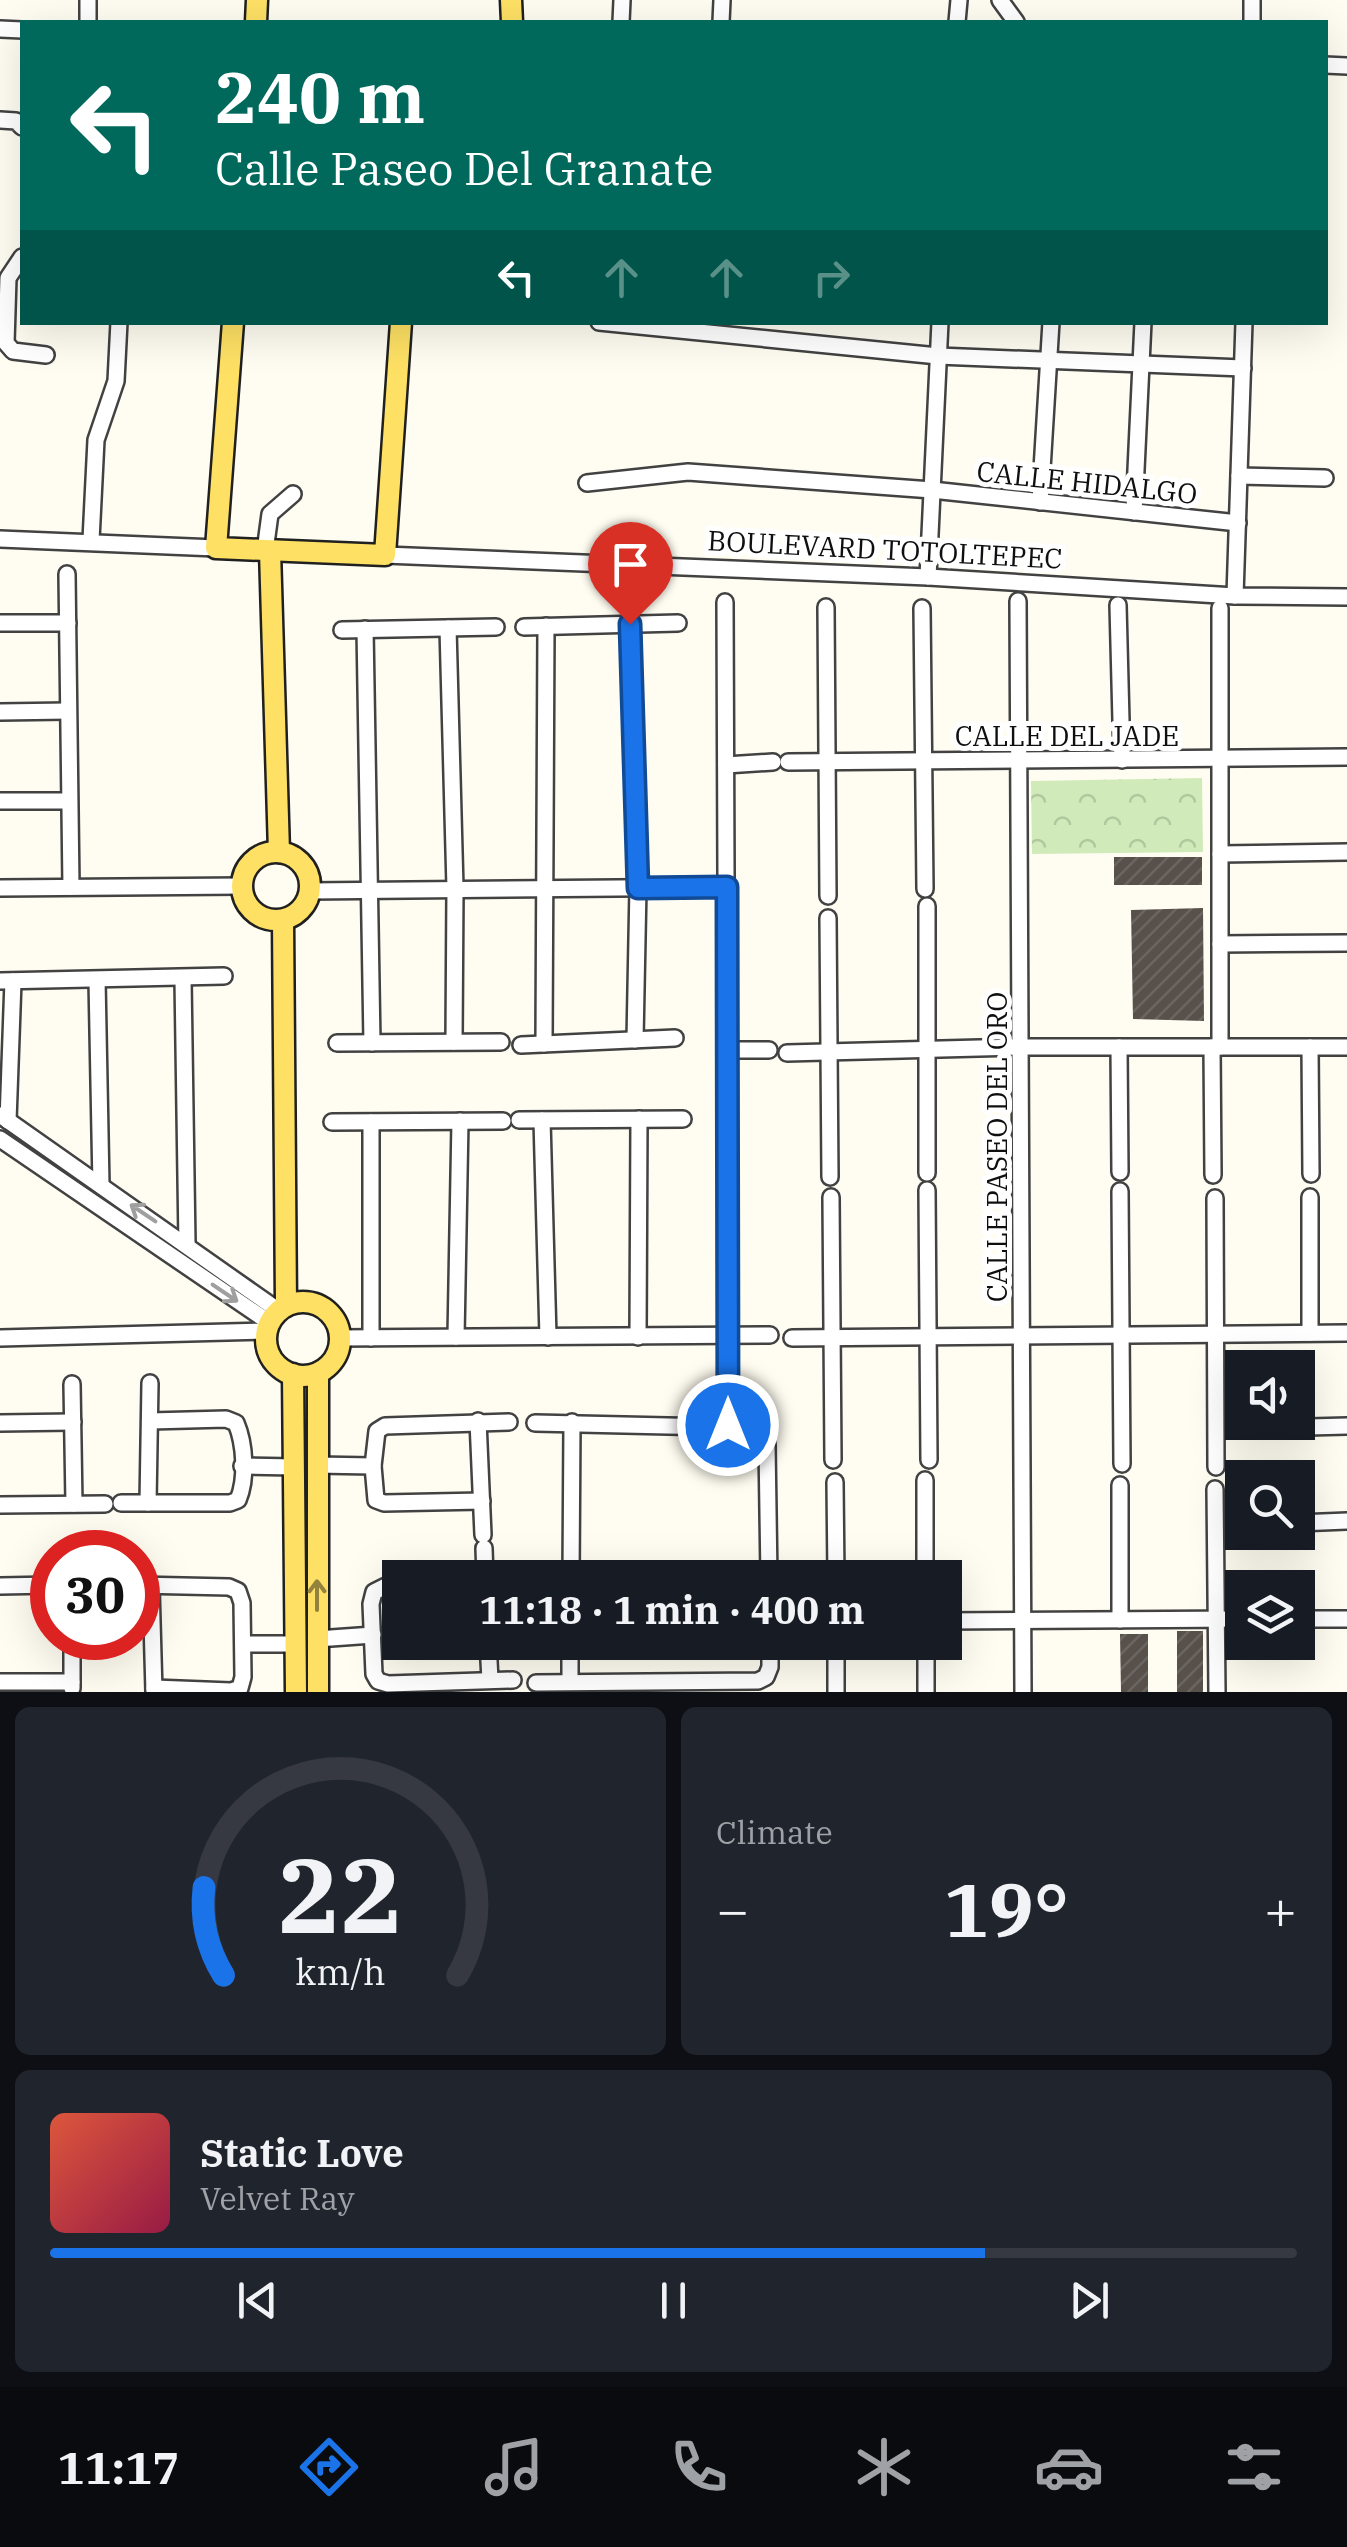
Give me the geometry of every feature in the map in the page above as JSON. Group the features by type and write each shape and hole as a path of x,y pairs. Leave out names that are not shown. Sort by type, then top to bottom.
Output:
{"main road":[{"path":"216,548 233,325"},
{"path":"385,555 401,325"},
{"name":"BOULEVARD TOTOLTEPEC","path":"216,548 385,555"},
{"path":"268,551 279,852"},
{"path":"279,852 290,855 306,870 310,891 301,910 283,920 263,918 254,912 242,886 244,875 258,857 279,852"},
{"path":"276,1318 308,1302 320,1306 336,1322 340,1338 336,1357 318,1373 293,1374 275,1362 266,1342 276,1318 283,920"},
{"path":"296,1692 306,1466 318,1373"},
{"path":"293,1374 306,1466 318,1692"}],"street":[{"path":"20,260 8,278 6,343 13,351 46,354"},
{"path":"91,540 96,440 116,381 119,325"},
{"path":"629,325 938,356 1243,368"},
{"path":"928,577 940,325"},
{"path":"1040,502 1051,325"},
{"path":"1134,512 1143,325"},
{"path":"1235,596 1244,325"},
{"name":"CALLE HIDALGO","path":"586,483 688,472 932,490 1238,523"},
{"path":"1239,476 1325,478"},
{"path":"268,551 270,514 293,494"},
{"name":"BOULEVARD TOTOLTEPEC","path":"0,538 216,548"},
{"name":"BOULEVARD TOTOLTEPEC","path":"385,555 928,577 1235,596 1347,597"},
{"path":"67,574 71,887"},
{"name":"CALLE PASEO DEL ORO","path":"1018,601 1023,1692"},
{"path":"725,602 728,1425"},
{"path":"1118,605 1122,760"},
{"path":"826,607 828,896"},
{"path":"922,608 925,889"},
{"path":"1213,1175 1220,944 1220,608"},
{"path":"0,623 68,624"},
{"path":"524,627 678,623"},
{"path":"630,624 638,888 635,1040"},
{"path":"544,1044 546,626"},
{"path":"448,628 455,888 454,1042"},
{"path":"342,630 496,628"},
{"path":"365,630 372,1043"},
{"path":"0,712 68,711"},
{"name":"CALLE DEL JADE","path":"726,765 1347,757"},
{"path":"0,801 68,801"},
{"path":"1220,854 1347,852"},
{"path":"0,888 242,886"},
{"path":"310,891 727,887"},
{"path":"927,906 929,1460"},
{"path":"828,918 830,1177"},
{"path":"1220,944 1347,943"},
{"path":"224,976 6,981 4,1118 187,1244 276,1318"},
{"path":"182,979 187,1244"},
{"path":"98,980 101,1185"},
{"path":"521,1045 675,1038"},
{"path":"338,1043 500,1042"},
{"path":"1119,1047 1120,1172"},
{"path":"1310,1047 1311,1174"},
{"path":"787,1053 1347,1047"},
{"path":"727,1050 768,1050"},
{"path":"332,1122 682,1119"},
{"path":"542,1120 548,1337"},
{"path":"638,1120 638,1337"},
{"path":"456,1337 460,1121"},
{"path":"371,1122 372,1338"},
{"path":"0,1139 276,1318"},
{"path":"1120,1191 1122,1464"},
{"path":"832,1196 833,1460"},
{"path":"1310,1196 1310,1333"},
{"path":"1215,1198 1216,1467"},
{"path":"0,1338 276,1318"},
{"path":"792,1338 1347,1332"},
{"path":"340,1338 770,1335"},
{"path":"148,1503 150,1383"},
{"path":"72,1384 74,1504"},
{"path":"0,1505 238,1500 242,1466 241,1436 236,1423 226,1419 150,1421"},
{"path":"478,1421 484,1560"},
{"path":"0,1423 73,1422"},
{"path":"482,1501 384,1504 376,1500 377,1430 384,1426 510,1422"},
{"path":"571,1560 572,1422"},
{"path":"535,1423 757,1428 764,1434 768,1560"},
{"path":"1315,1427 1347,1426"},
{"path":"242,1466 374,1466"},
{"path":"924,1480 925,1560"},
{"path":"835,1482 836,1560"},
{"path":"1120,1485 1120,1620"},
{"path":"1215,1489 1217,1692"},
{"path":"1315,1522 1347,1522"},
{"path":"0,1586 30,1585"},
{"path":"151,1660 154,1690 240,1688 244,1644 238,1591 160,1586"},
{"path":"382,1588 374,1592 371,1604 374,1674 378,1681 388,1684 513,1680"},
{"path":"962,1621 1225,1619"},
{"path":"1315,1619 1347,1619"},
{"path":"318,1639 372,1635"},
{"path":"244,1644 296,1644"},
{"path":"0,1682 72,1687 72,1660"},
{"path":"489,1660 490,1680"},
{"path":"570,1660 570,1682"},
{"path":"536,1683 726,1687 766,1677 770,1660"},
{"path":"836,1660 836,1692"},
{"path":"926,1660 926,1692"}],"green space":[{"path":"1202,778 1203,852 1032,854 1031,781"}],"building":[{"path":"1114,857 1202,857 1202,885 1114,885"},
{"path":"1203,908 1204,1021 1133,1019 1131,910"},
{"path":"1177,1631 1203,1631 1203,1692 1177,1692"},
{"path":"1120,1634 1148,1634 1148,1692 1121,1692"}],"route":[{"path":"630,624 638,888 727,887 728,1425"}]}
